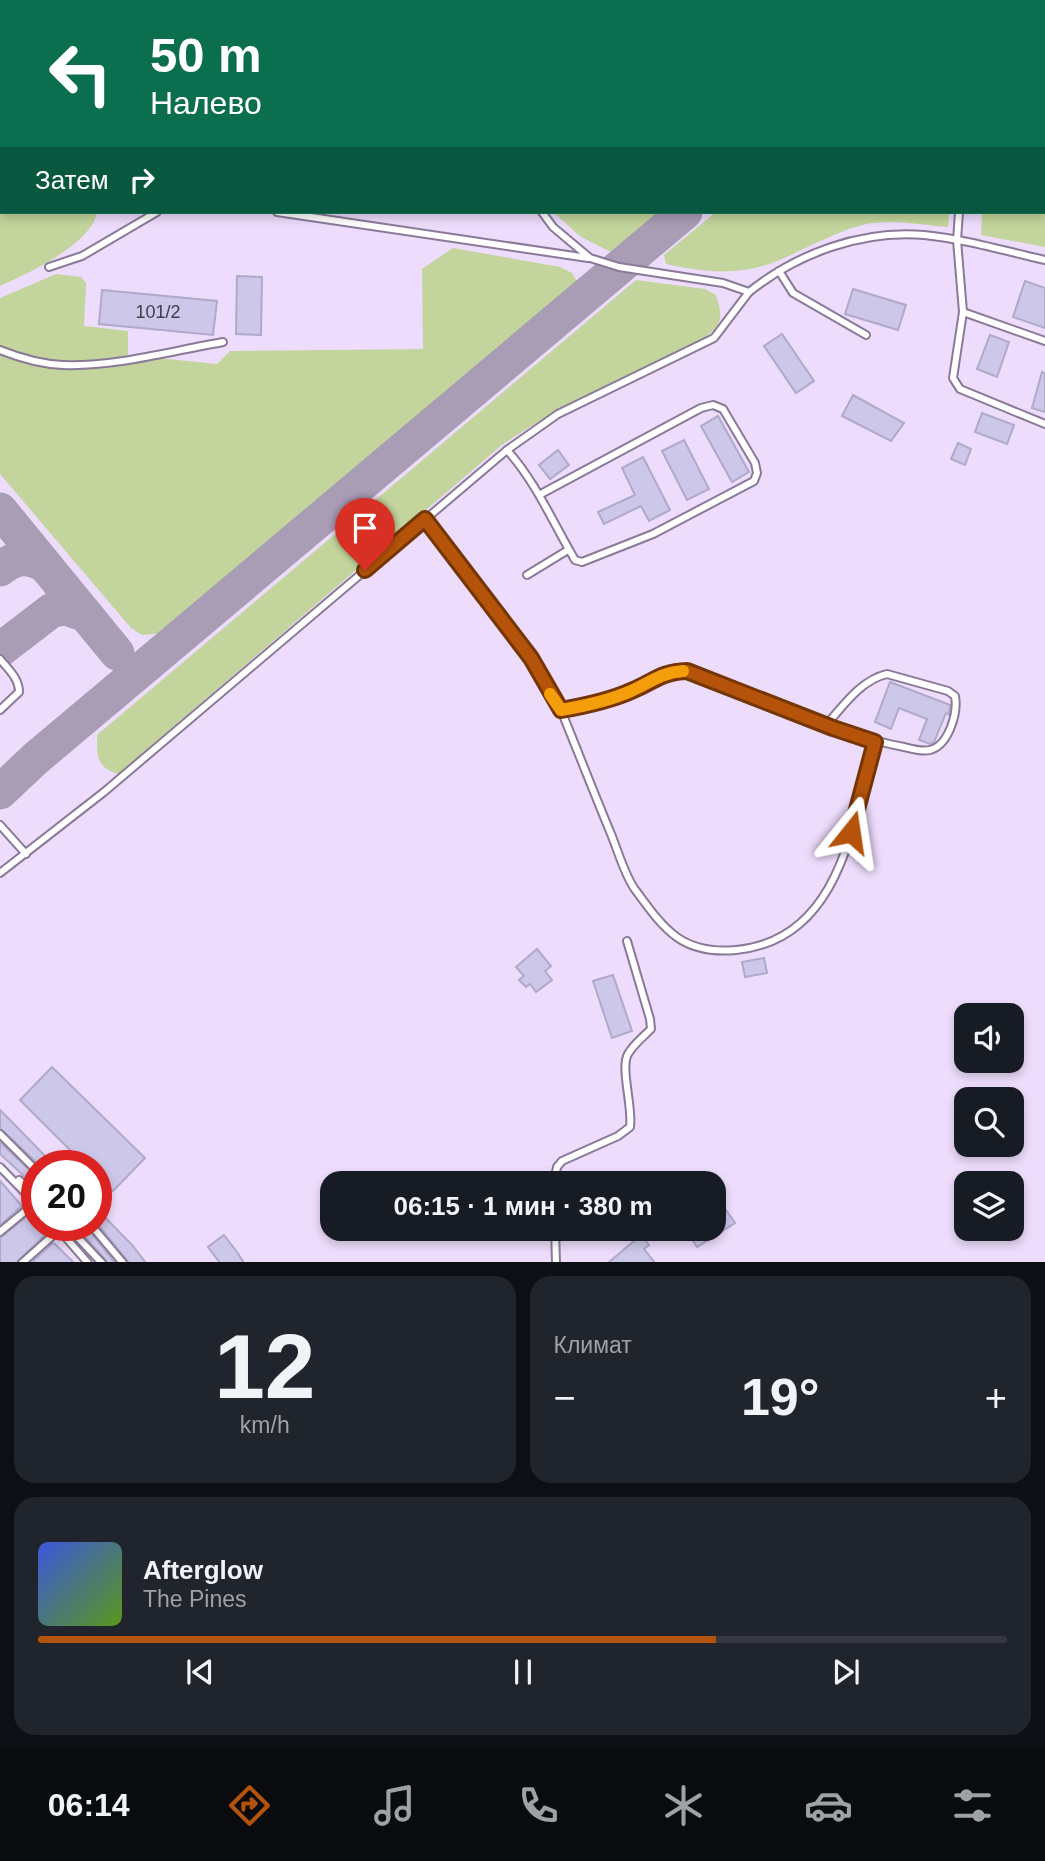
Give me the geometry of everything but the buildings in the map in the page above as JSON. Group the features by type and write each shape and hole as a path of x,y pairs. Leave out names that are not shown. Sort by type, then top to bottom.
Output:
{"lane":[{"path":"49,267 82,256 154,214"},
{"path":"291,214 590,258 619,267 723,283 750,292"},
{"path":"543,214 553,227 590,258"},
{"path":"959,214 957,240 963,312 953,378 960,390 1045,424"},
{"path":"0,873 104,792 507,450 558,414 714,338 750,292 779,271 838,244 872,237 922,235 1045,260"},
{"path":"779,271 793,293 866,335"},
{"path":"963,312 1045,341"},
{"path":"0,350 27,360 63,365 113,361 223,342"},
{"path":"507,450 539,495 568,550 575,560 582,562 653,534 754,481 757,473 755,463 723,409 713,405 701,408 539,495"},
{"path":"425,519 531,658 561,710 632,885 673,936 695,948 726,951 754,948 776,941 809,918 830,888 851,832 875,742"},
{"path":"527,575 568,550"},
{"path":"0,659 19,685 19,692 0,710"},
{"path":"561,710 631,691 668,671 687,671 827,724 875,742 925,751 934,749 941,743 957,705 955,696 948,691 887,674 877,676 866,683 827,724"},
{"path":"0,825 26,854"},
{"path":"556,1171 562,1161 618,1136 630,1127 632,1113 625,1067 626,1056 650,1029 650,1019 626,941"},
{"path":"0,1135 21,1155"},
{"path":"0,1177 2,1167"},
{"path":"2,1167 21,1186"},
{"path":"2,1167 21,1186"},
{"path":"0,1231 21,1214"},
{"path":"22,1262 44,1241"},
{"path":"68,1241 84,1261"},
{"path":"82,1241 102,1262"},
{"path":"104,1241 122,1262"},
{"path":"555,1241 556,1262"}],"green space":[{"path":"0,214 96,214 93,224 71,246 41,266 0,286"},
{"path":"555,214 666,214 617,255 581,237"},
{"path":"714,214 949,214 948,227 894,222 862,225 772,263 745,270 706,271 666,264 664,255"},
{"path":"982,214 1045,214 1045,247 981,235"},
{"path":"453,248 560,267 572,273 579,285 165,633 142,635 131,628 0,474 0,298 56,274 81,277 86,283 84,326 128,331 128,355 217,364 230,351 423,349 422,269"},
{"path":"636,280 705,289 716,295 719,322 707,336 541,420 503,444 118,774 105,768 99,760 97,735"}],"taxiway":[{"path":"0,792 35,759 683,214"},
{"path":"0,510 117,653"},
{"path":"0,569 22,559 45,565"},
{"path":"0,650 52,610 66,608 86,615"}],"slow traffic":[{"path":"550,694 561,710 631,691 668,671 683,671"}],"route":[{"path":"365,570 425,519 531,658 545,687 561,710 631,691 668,671 687,671 875,742 851,832"}]}
